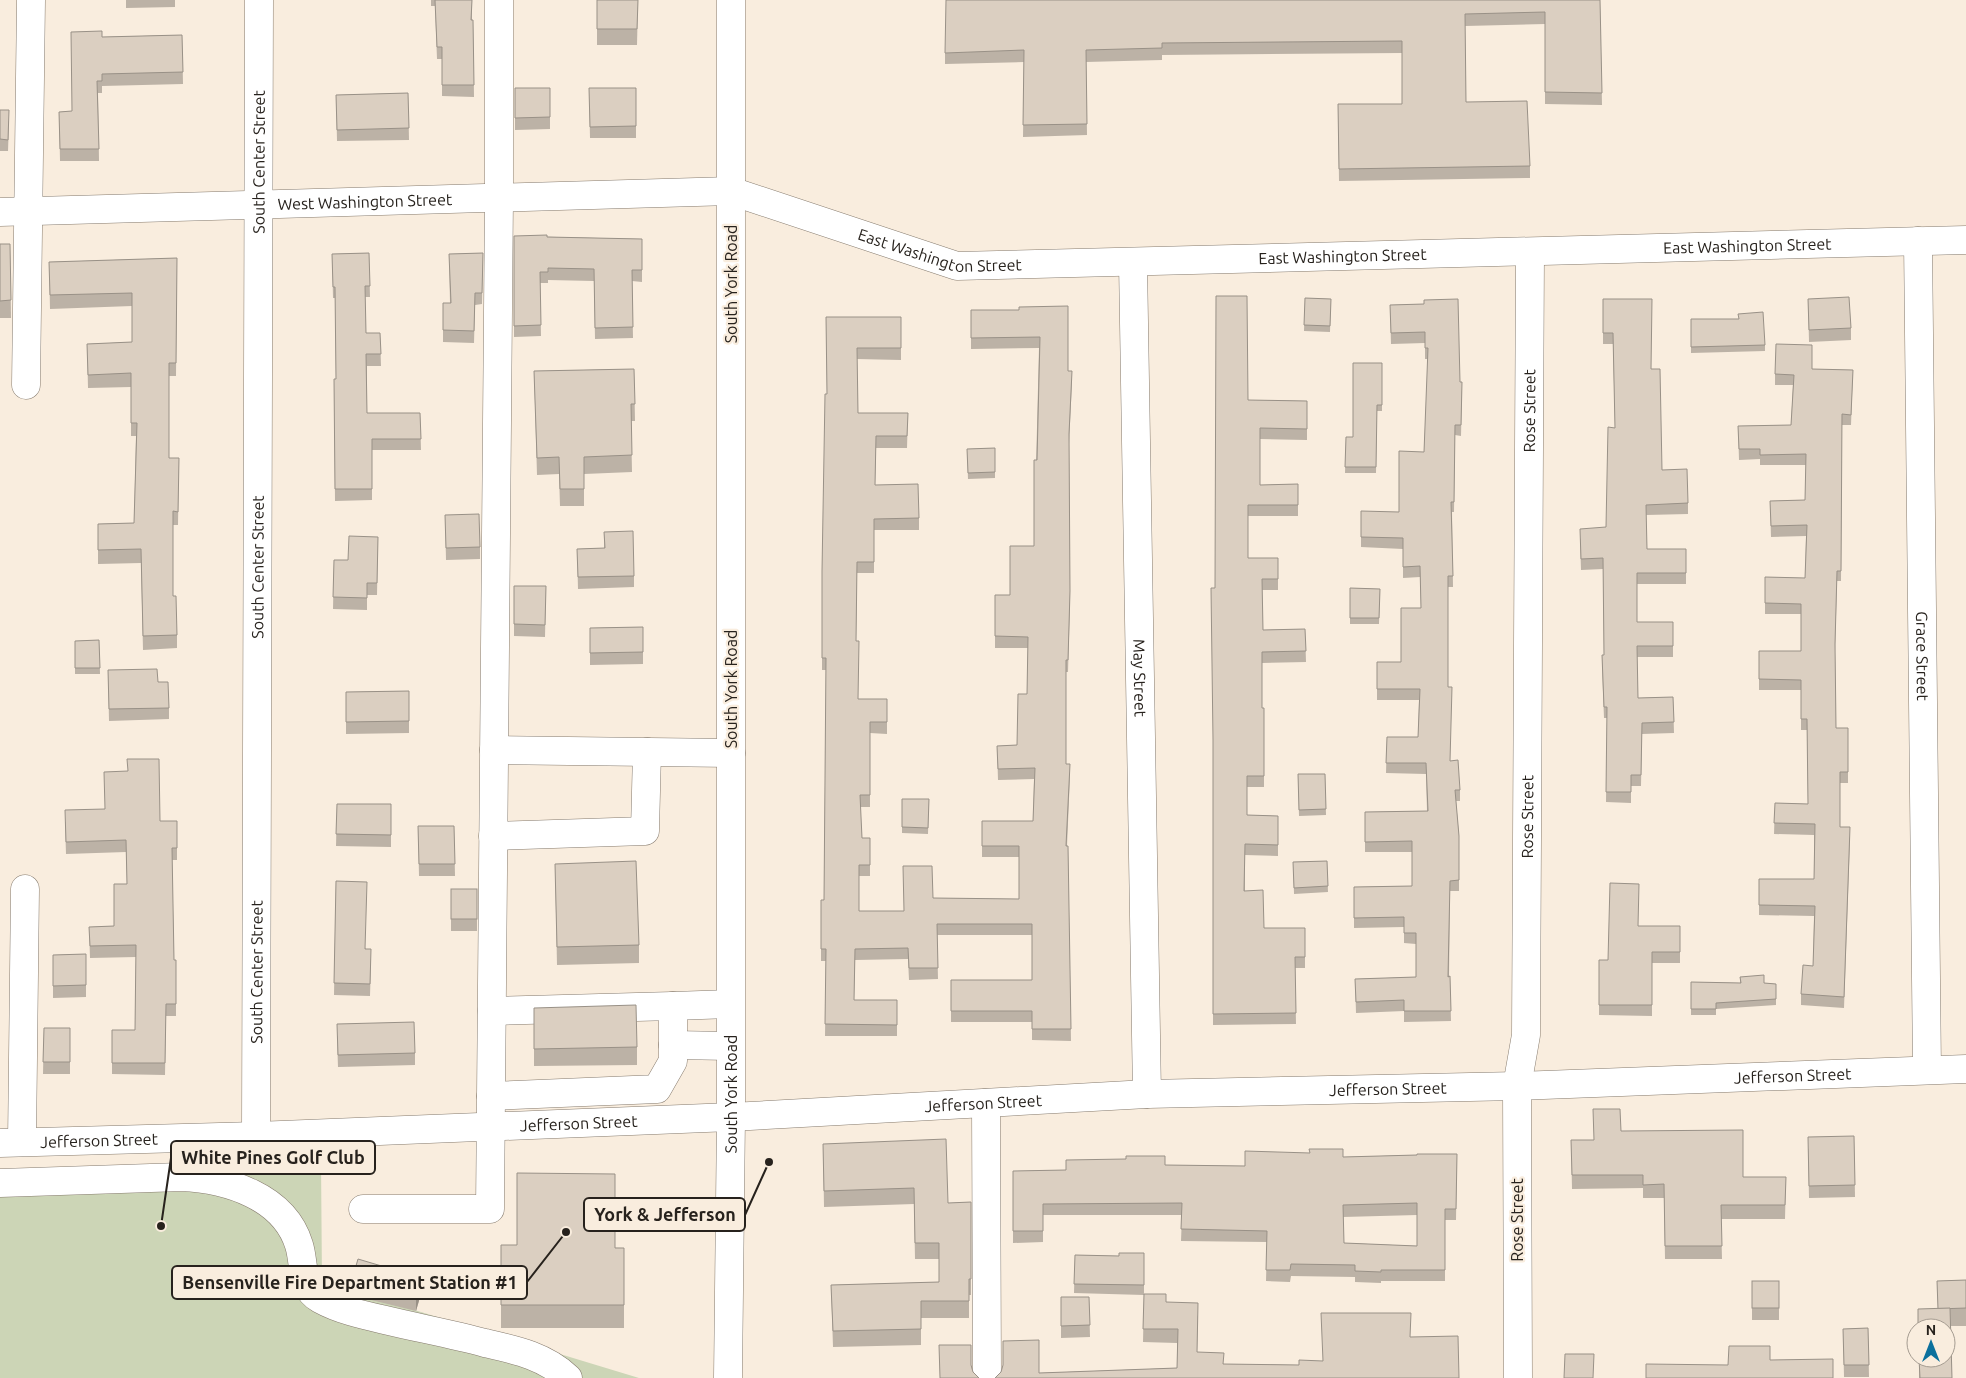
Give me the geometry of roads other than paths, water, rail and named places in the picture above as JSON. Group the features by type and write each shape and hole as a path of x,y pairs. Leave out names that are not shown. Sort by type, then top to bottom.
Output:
{"street":[{"path":"26,386 31,0"},
{"name":"South Center Street","path":"256,1136 258,0"},
{"path":"363,1209 490,1209 499,0"},
{"name":"South York Road","path":"728,1378 731,1116 731,0"},
{"name":"West Washington Street","path":"0,212 731,191"},
{"name":"East Washington Street","path":"731,191 957,266 1530,253 1966,240"},
{"name":"Grace Street","path":"1918,241 1927,1070"},
{"name":"Rose Street","path":"1518,1378 1517,1086 1526,1035 1530,253"},
{"name":"May Street","path":"1133,263 1147,1094"},
{"path":"494,750 731,753"},
{"path":"493,836 645,831 647,752"},
{"path":"11,1143 26,888"},
{"path":"492,1010 730,1004"},
{"path":"658,1120 658,1089 673,1061 673,1006"},
{"path":"673,1045 730,1046"},
{"name":"Jefferson Street","path":"11,1143 256,1136 658,1120 1147,1094 1517,1086 1966,1069"},
{"path":"491,1096 658,1089"},
{"path":"986,1103 987,1378"},
{"path":"0,1183 182,1177 206,1178 226,1183 264,1200 286,1219 295,1233 299,1245 308,1288 317,1297 330,1304 368,1316 520,1351 549,1363 568,1378"}],"place":[{"name":"York & Jefferson","path":"769,1162"},
{"name":"White Pines Golf Club","path":"161,1226"},
{"name":"Bensenville Fire Department Station #1","path":"566,1232"}]}
